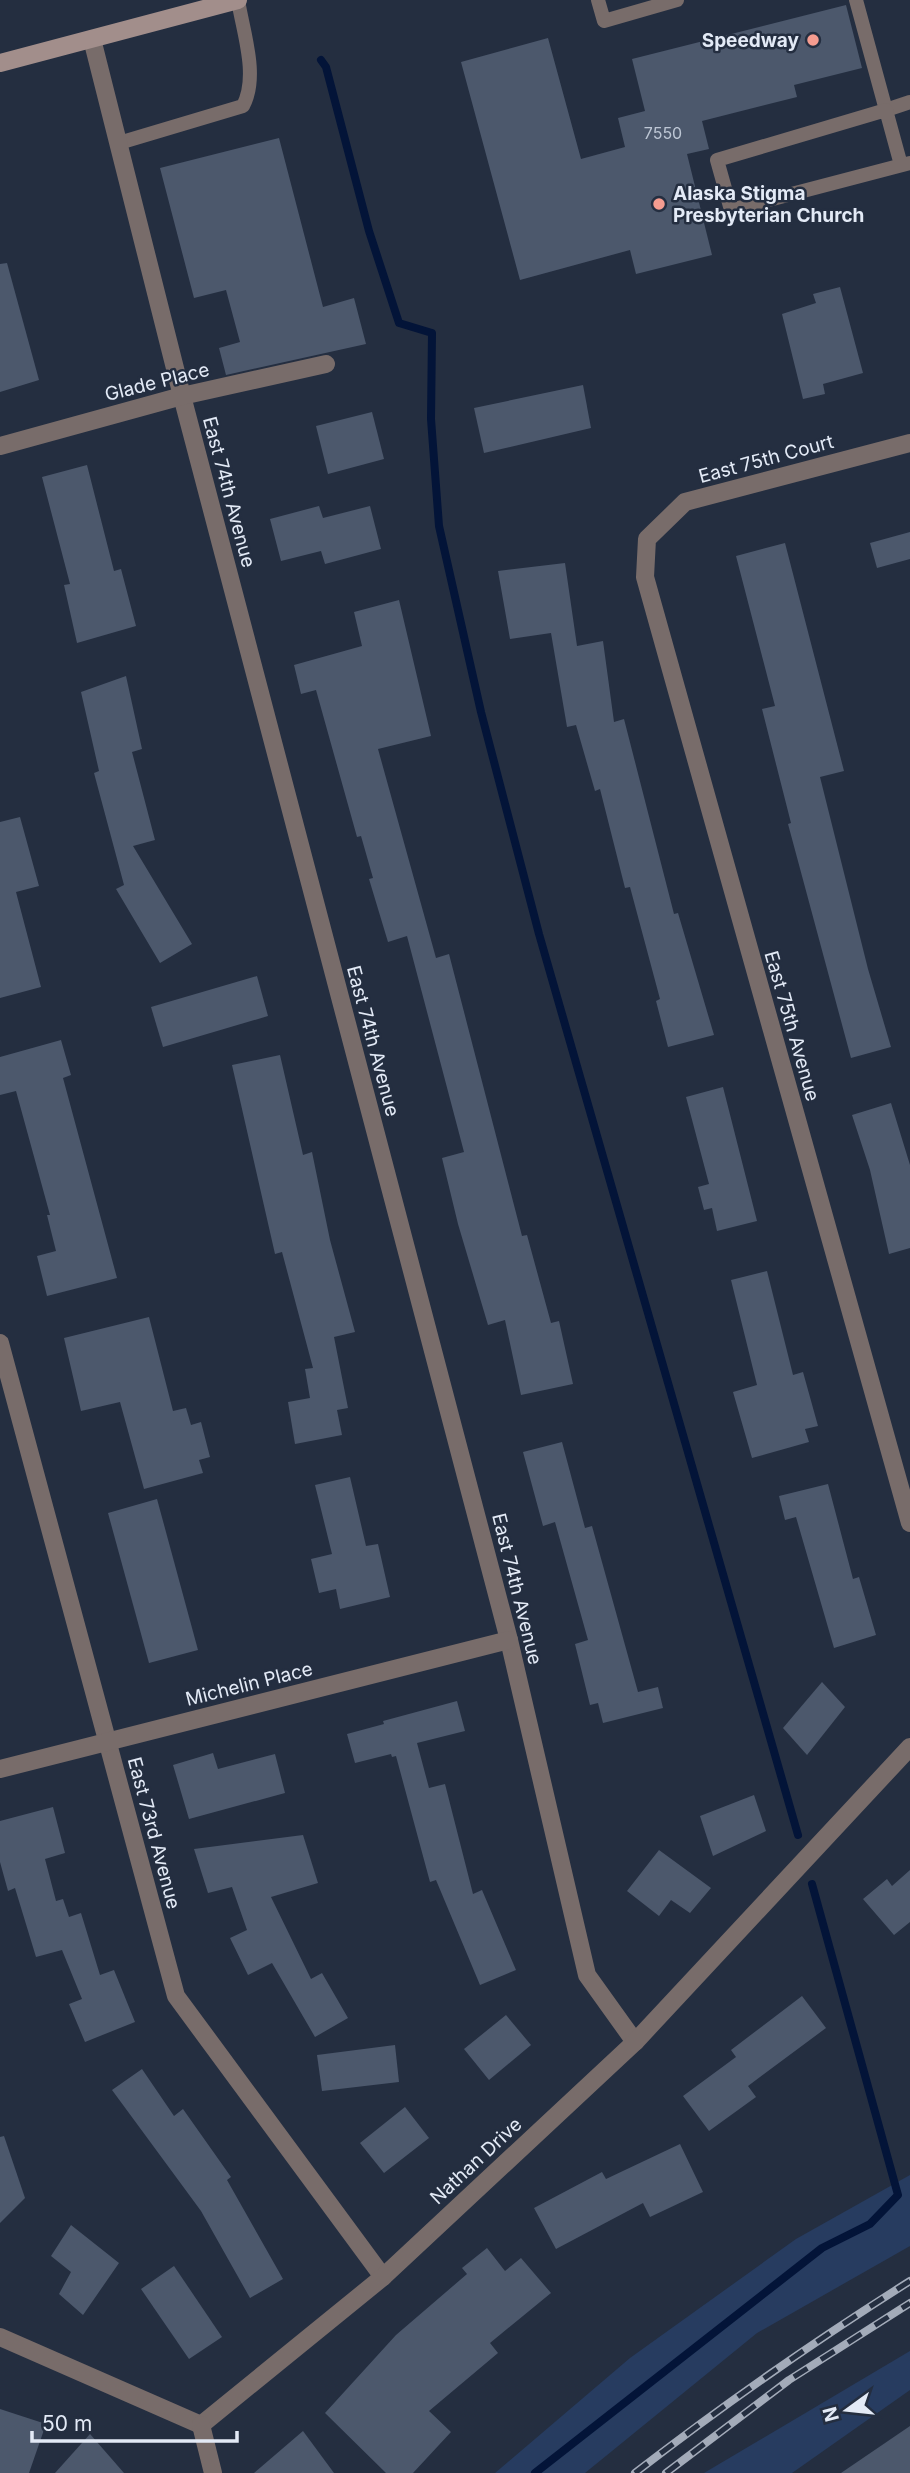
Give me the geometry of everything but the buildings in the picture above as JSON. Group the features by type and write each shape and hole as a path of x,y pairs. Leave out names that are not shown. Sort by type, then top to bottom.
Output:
{"main road":[{"path":"0,63 92,39 196,5 238,0"}],"street":[{"name":"East 74th Avenue","path":"92,39 182,396 509,1640 587,1975 635,2042"},
{"name":"Glade Place","path":"0,446 182,396 326,363"},
{"name":"East 75th Court","path":"647,539 685,502 910,443"},
{"name":"East 75th Avenue","path":"647,539 645,577 910,1523"},
{"name":"East 73rd Avenue","path":"0,1343 176,1996 383,2277"},
{"name":"Michelin Place","path":"0,1769 509,1640"},
{"name":"Nathan Drive","path":"201,2425 383,2277 635,2042 910,1747"},
{"path":"0,2337 201,2425 214,2473"}],"lane":[{"path":"119,143 243,106 250,94 251,76 238,0"},
{"path":"598,0 604,21 677,0"},
{"path":"856,0 886,110 905,164 730,210 717,160 886,110 910,102"}],"shaded area":[{"path":"910,2175 910,2246 757,2333 585,2473 495,2473 630,2358 796,2239"},
{"path":"910,2351 910,2390 792,2473 704,2473"}],"waterway":[{"path":"321,60 326,67 369,231 399,323 432,333 431,419 439,526 481,712 539,934 798,1835"},
{"path":"535,2473 822,2248 870,2224 898,2195 812,1884"}],"railway":[{"path":"635,2473 770,2374 910,2281"},
{"path":"666,2473 789,2380 910,2303"}],"place":[{"name":"Speedway","path":"813,40"},
{"name":"Alaska Stigma Presbyterian Church","path":"659,204"}]}
